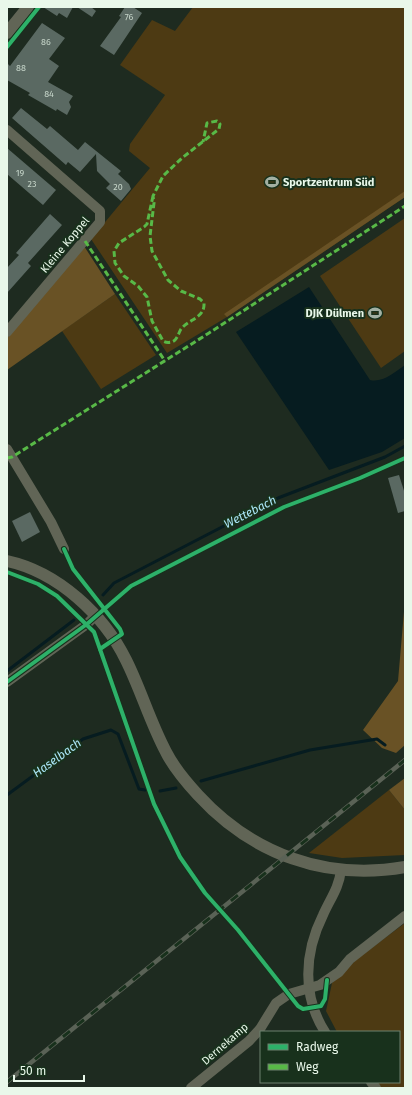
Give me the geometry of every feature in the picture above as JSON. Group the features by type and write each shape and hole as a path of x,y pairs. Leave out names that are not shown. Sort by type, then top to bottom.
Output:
{"street":[{"path":"7,33 28,7"},
{"name":"Kleine Koppel","path":"7,130 100,211 100,222 7,332"},
{"path":"9,455 51,522 64,549"},
{"path":"7,561 34,570 55,582 96,615 114,639 126,660 166,752 184,779 206,804 232,828 275,853 323,868 361,871 405,867"},
{"path":"7,682 87,624 96,615"},
{"path":"324,1031 312,1008 308,988 309,955 322,916 339,884 341,870"},
{"name":"Dernekamp","path":"191,1088 249,1040 260,1029 276,1003 289,994 320,985 339,972 350,959 405,916"}],"shaded area":[{"name":"Sportzentrum Süd","path":"193,7 405,7 405,197 227,317 167,353 91,239 150,168 129,151 130,144 165,95 120,65 152,20 175,31"},
{"path":"405,191 405,197 227,317 224,314"},
{"name":"DJK Dülmen","path":"405,218 405,351 381,368 320,276"},
{"path":"84,246 115,294 7,370 7,338"},
{"path":"115,294 156,355 101,389 62,331"},
{"path":"405,600 405,745 396,753 382,748 363,730 398,681"},
{"path":"405,778 405,810 389,790"},
{"path":"389,790 405,810 405,855 342,858 309,853"},
{"path":"405,923 405,1088 380,1088 376,1083 400,1083 400,1031 336,1031 326,1011 332,983 357,959"}],"water":[{"path":"309,287 370,380 380,380 393,374 405,365 405,438 382,452 329,470 236,332"}],"building":[{"path":"43,7 73,7 67,18 59,13 57,16"},
{"path":"77,7 91,7 96,11 92,17"},
{"path":"125,7 133,7 142,13 114,55 100,46 121,17 119,16"},
{"path":"42,23 65,38 49,59 59,66 48,82 73,96 69,102 71,107 67,115 57,109 56,111 28,95 30,93 7,80 7,63 10,66"},
{"path":"21,108 47,129 50,126 78,150 85,142 121,171 118,174 129,184 131,189 121,201 106,188 110,184 97,171 96,154 80,172 68,162 66,165 12,118"},
{"path":"7,148 56,190 43,205 7,174"},
{"path":"50,214 62,225 28,263 31,266 7,293 7,268 19,255 16,253"},
{"path":"399,475 405,494 405,511 398,513 388,478"},
{"path":"30,512 40,532 22,542 12,521"}],"waterway":[{"name":"Wettebach","path":"103,595 114,583 278,498 385,457 405,446"},
{"name":"Wettebach","path":"7,671 74,620"},
{"name":"Haselbach","path":"7,795 83,739 111,730 118,734 139,789 145,790"},
{"name":"Haselbach","path":"201,781 310,750 377,739 385,745"},
{"name":"Haselbach","path":"160,791 176,788"}],"railway":[{"path":"7,1082 405,760"}],"marked path":[{"path":"153,196 147,224 119,243 114,251 115,263 124,276 138,286 147,297 152,321 163,341 172,342 175,340 181,329 202,312 204,303 200,299 181,291 168,280 152,251 150,236 154,203 153,196 163,176 182,158 219,129 220,124 217,121 207,123 203,142"},
{"path":"7,458 12,457 209,333 405,206"},
{"path":"85,241 165,361"}],"cycle path":[{"path":"7,47 39,7"},
{"path":"7,682 87,624 131,586 284,507 360,478 405,458"},
{"path":"64,549 73,569 120,629 122,634 100,649"},
{"path":"7,572 38,584 57,596 94,632 154,804 180,857 205,893 238,930 298,1006 303,1009 321,1006 325,999 327,980"}],"place":[{"name":"Sportzentrum Süd","path":"272,182"},
{"name":"DJK Dülmen","path":"375,313"}]}
